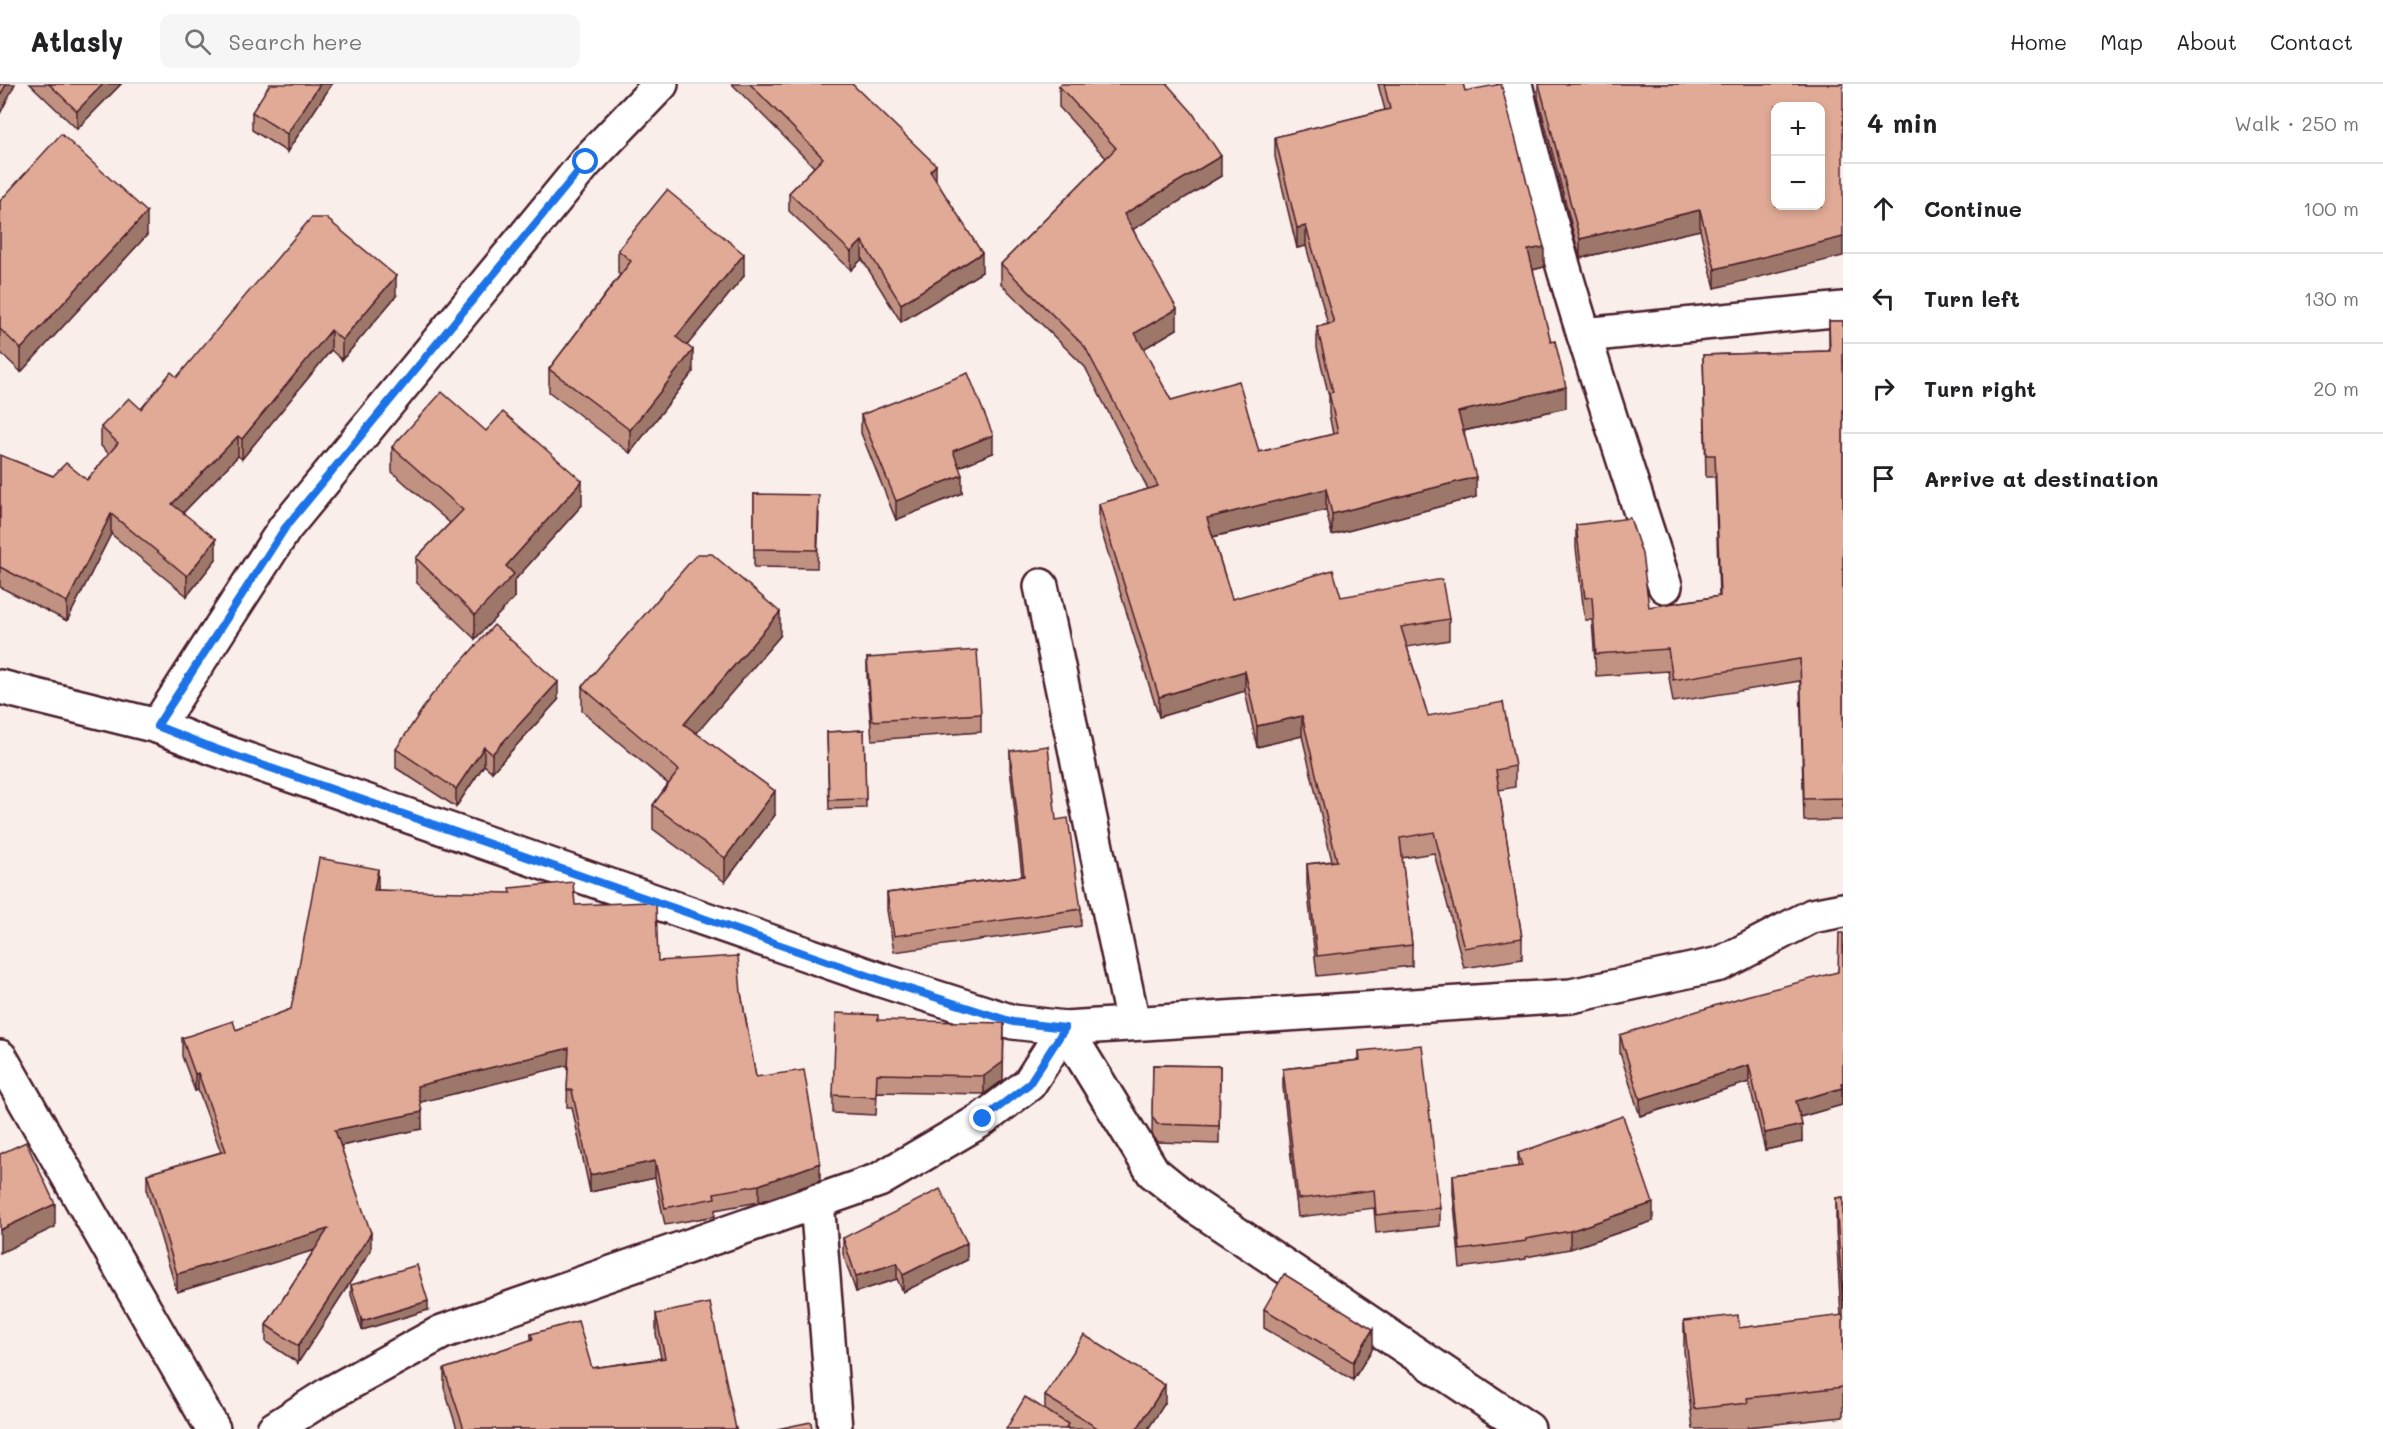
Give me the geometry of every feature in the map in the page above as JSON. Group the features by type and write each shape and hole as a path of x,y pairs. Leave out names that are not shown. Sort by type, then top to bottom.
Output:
{"street":[{"path":"157,726 285,528 586,162 661,84"},
{"path":"1515,84 1530,151 1584,335 1665,586"},
{"path":"1584,335 1843,309"},
{"path":"1041,586 1133,1023"},
{"path":"0,687 157,726 213,748 881,980 1013,1022 1065,1028 1571,996 1720,964 1812,916 1843,910"},
{"path":"274,1429 329,1394 442,1332 879,1180 983,1119 1029,1084 1065,1028"},
{"path":"1065,1028 1153,1172 1195,1206 1528,1429"},
{"path":"0,1057 213,1429"},
{"path":"818,1201 835,1429"}],"building":[{"path":"0,84 6,84 0,96"},
{"path":"49,84 103,84 77,111"},
{"path":"270,84 320,84 287,134 252,112"},
{"path":"750,84 852,84 936,165 930,171 982,253 901,304 862,241 851,252 789,193 823,158"},
{"path":"1061,84 1167,84 1192,112 1221,156 1124,214 1177,309 1135,333 1171,400 1239,381 1259,452 1338,433 1329,393 1333,392 1317,327 1334,323 1306,226 1297,228 1275,137 1390,109 1384,84 1463,84 1465,91 1501,84 1544,247 1528,250 1551,342 1555,341 1566,387 1458,412 1476,477 1332,514 1326,489 1207,518 1232,599 1333,570 1341,597 1442,579 1449,619 1401,627 1428,716 1503,702 1515,766 1496,770 1522,938 1464,948 1434,832 1400,838 1412,945 1317,956 1307,864 1337,861 1302,716 1257,726 1245,671 1159,697 1099,504 1158,486 1085,347 1001,264 1116,148 1059,86"},
{"path":"1539,84 1843,84 1843,237 1715,269 1700,210 1580,239"},
{"path":"61,134 147,212 21,349 0,329 0,201"},
{"path":"667,190 744,254 676,337 693,350 630,430 549,369 631,261 618,250"},
{"path":"311,218 326,218 396,276 342,340 331,330 242,439 238,436 172,504 216,539 187,576 111,514 67,602 0,567 0,455 53,476 66,463 87,480 118,443 101,427 129,398 141,409 171,372 177,377"},
{"path":"1829,321 1843,321 1843,798 1804,799 1800,659 1673,680 1668,649 1596,654 1592,597 1585,598 1576,525 1630,518 1642,554 1649,607 1720,596 1715,455 1706,455 1703,355 1830,351"},
{"path":"968,373 993,435 953,451 962,475 896,501 861,415"},
{"path":"442,392 486,431 503,412 582,481 506,566 514,574 475,615 416,558 463,510 392,447"},
{"path":"754,494 819,495 817,550 754,549"},
{"path":"697,554 712,554 780,612 684,724 775,791 725,858 653,805 679,770 582,687"},
{"path":"494,625 558,682 492,754 484,747 456,789 396,749 431,696"},
{"path":"977,650 981,714 872,721 867,658"},
{"path":"864,730 866,799 829,800 827,732"},
{"path":"1048,746 1056,820 1068,818 1081,909 894,936 887,893 1024,876 1010,751"},
{"path":"319,858 378,869 374,890 511,893 510,888 573,882 575,905 649,902 656,904 658,961 738,956 741,993 756,1077 804,1070 820,1163 759,1185 714,1193 715,1198 665,1208 655,1161 590,1175 572,1090 567,1090 569,1048 417,1086 422,1112 335,1130 371,1233 298,1346 266,1325 328,1229 177,1274 147,1174 226,1151 198,1073 195,1074 182,1038 233,1021 236,1030 291,1009"},
{"path":"1839,933 1843,933 1843,1083 1841,1083 1842,1088 1796,1101 1802,1125 1765,1133 1749,1065 1640,1099 1620,1035 1746,996 1838,972"},
{"path":"836,1013 878,1015 878,1020 1004,1023 1003,1062 984,1076 877,1074 876,1097 833,1095"},
{"path":"1422,1045 1440,1208 1376,1215 1374,1190 1298,1199 1283,1069 1360,1060 1359,1051"},
{"path":"1153,1065 1220,1066 1219,1126 1157,1124 1152,1116"},
{"path":"1623,1116 1653,1203 1570,1231 1526,1239 1526,1241 1460,1250 1453,1175 1522,1166 1518,1153"},
{"path":"26,1142 55,1204 0,1230 0,1154"},
{"path":"940,1189 967,1243 903,1275 897,1263 856,1276 843,1238"},
{"path":"1843,1197 1843,1308 1836,1198"},
{"path":"417,1265 428,1301 362,1321 351,1285"},
{"path":"1284,1274 1373,1329 1353,1362 1264,1309"},
{"path":"710,1303 736,1429 464,1429 444,1369 533,1339 531,1334 578,1321 592,1368 665,1358 656,1314"},
{"path":"1738,1315 1739,1328 1843,1315 1843,1387 1747,1398 1748,1403 1694,1409 1684,1321"},
{"path":"1084,1335 1165,1385 1137,1429 1099,1429 1045,1396"},
{"path":"1025,1397 1068,1424 1065,1429 1006,1429"},
{"path":"811,1422 812,1429 777,1429"}],"route":[{"path":"586,162 285,528 157,726 213,748 881,980 1013,1022 1065,1028 1029,1084 983,1119"}]}
